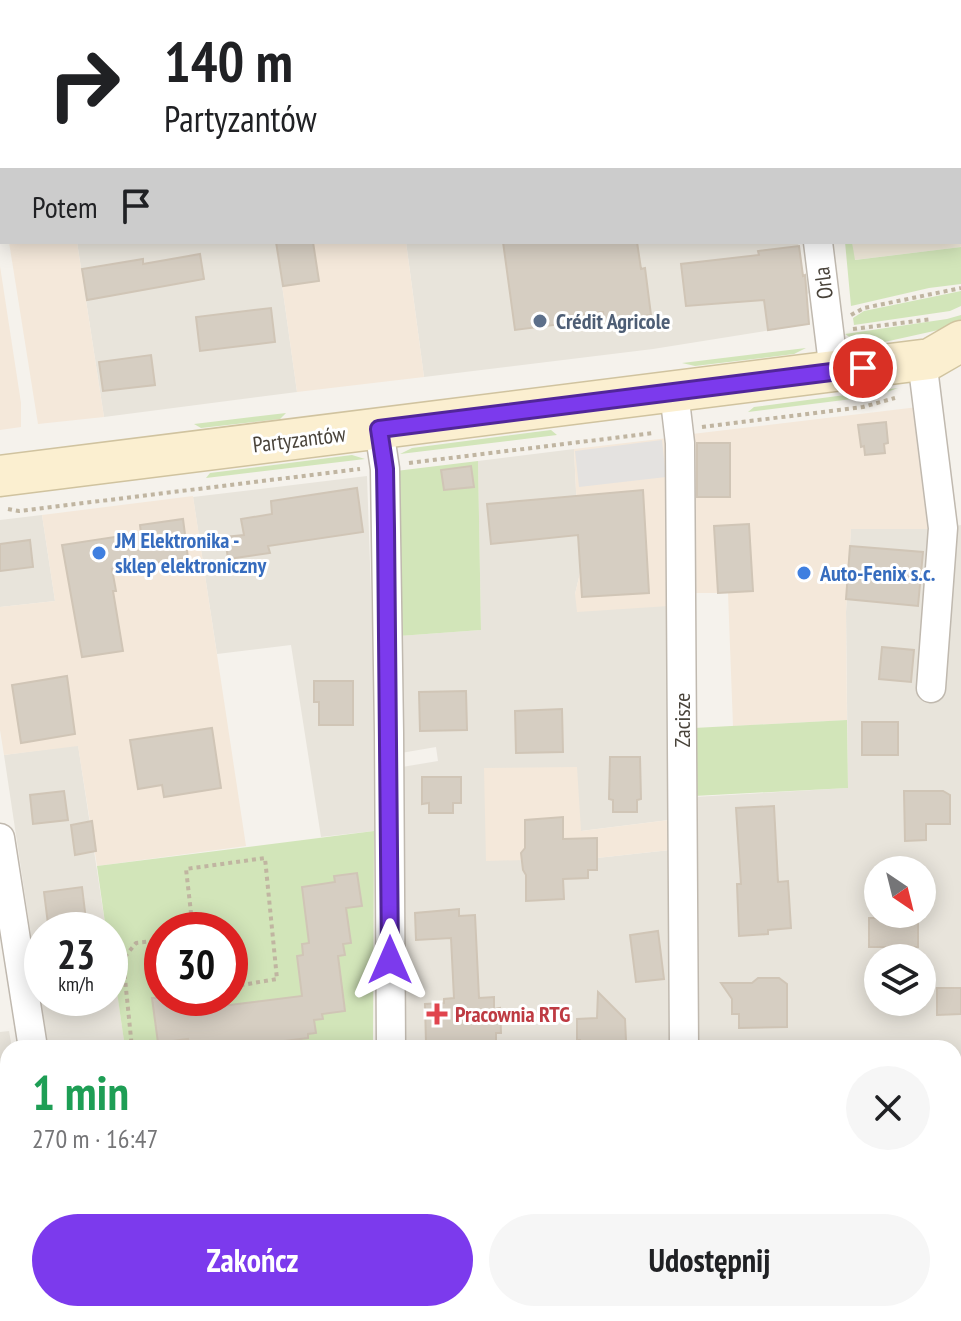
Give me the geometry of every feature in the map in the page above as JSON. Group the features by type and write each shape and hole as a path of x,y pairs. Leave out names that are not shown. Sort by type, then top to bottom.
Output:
{"main road":[{"name":"Partyzantów","path":"1,490 676,411 943,349"}],"street":[{"name":"Orla","path":"818,244 834,372"},
{"path":"931,688 943,528 943,349"},
{"name":"Zacisze","path":"676,411 684,1040"},
{"path":"382,447 389,733 391,1040"},
{"path":"0,838 32,1040"}],"path":[{"path":"849,317 864,308 961,288"},
{"path":"843,331 943,349"},
{"path":"1,490 8,509 19,511 382,447 676,411 880,403"},
{"path":"191,912 186,869 265,858 277,979 248,984"},
{"path":"128,953 136,943 144,942"},
{"path":"128,1008 131,1040"}],"shaded area":[{"path":"9,244 77,244 104,417 38,424"},
{"path":"77,244 276,244 297,392 104,417"},
{"path":"276,244 406,244 424,377 297,392"},
{"path":"406,244 798,244 809,293 805,295 809,324 653,349 424,377"},
{"path":"852,244 961,244 961,247 854,260"},
{"path":"0,266 21,403 21,427 0,430"},
{"path":"918,407 935,529 851,529 846,612 847,720 733,726 728,593 696,593 692,434"},
{"path":"668,438 669,606 577,612 575,594 580,573 574,449"},
{"path":"662,440 666,477 579,487 575,451"},
{"path":"574,449 580,573 575,594 669,606 669,820 581,831 486,860 597,858 670,850 672,1040 406,1040 402,767 438,761 436,747 401,753 399,636 481,630 478,461"},
{"path":"367,476 373,651 374,831 321,837 291,645 217,654 193,497"},
{"path":"193,496 246,846 97,866 78,746 4,755 0,730 0,607 55,601 42,515"},
{"path":"42,515 55,601 0,607 0,520"},
{"path":"961,525 961,1040 696,1040 694,797 848,788 846,612 851,528 935,529"},
{"path":"78,745 103,912 28,912 4,755"},
{"path":"577,767 581,831 669,820 670,850 597,858 486,861 484,768"},
{"path":"42,1016 121,1016 124,1040 46,1040"},
{"path":"9,1031 11,1040 0,1040 0,1032"}],"green space":[{"path":"845,244 852,244 855,260 961,247 961,284 851,306"},
{"path":"961,291 961,306 950,311 854,325 853,318 864,311"},
{"path":"961,315 961,325 871,345 857,342 845,334 947,319"},
{"path":"806,348 794,354 695,366 682,363"},
{"path":"898,388 876,396 748,412 754,407"},
{"path":"286,413 280,419 201,428 194,424"},
{"path":"551,430 557,435 400,454 412,448"},
{"path":"352,455 365,459 206,478 210,473"},
{"path":"478,461 481,630 399,636 396,471"},
{"path":"847,720 848,788 694,796 694,728"},
{"path":"374,831 373,1040 124,1040 120,1016 128,1016 128,912 103,912 97,866"}],"building":[{"path":"276,244 313,244 319,281 283,286"},
{"path":"503,244 637,244 641,269 645,268 651,315 604,321 603,312 561,318 562,324 515,330"},
{"path":"799,246 809,324 768,330 764,300 686,306 681,264 759,255 758,251"},
{"path":"200,254 204,279 87,300 82,269 143,259 143,264"},
{"path":"271,308 275,342 200,351 196,317"},
{"path":"151,355 155,385 103,391 99,362"},
{"path":"886,422 888,443 884,444 885,453 865,455 858,425"},
{"path":"697,443 730,443 730,497 697,497"},
{"path":"471,466 474,487 444,490 441,470"},
{"path":"357,488 363,532 268,546 270,553 228,559 225,537 244,535 241,519 272,514 271,501"},
{"path":"643,490 649,593 582,597 578,535 491,544 487,504"},
{"path":"183,519 188,558 112,569 123,651 82,657 62,545 141,533 140,525"},
{"path":"749,524 753,591 718,593 714,526"},
{"path":"30,540 33,567 0,571 0,544"},
{"path":"850,546 923,552 918,606 846,599"},
{"path":"882,647 914,650 911,682 879,679"},
{"path":"67,676 75,734 21,743 12,685"},
{"path":"314,681 353,681 353,725 319,725 319,702 314,702"},
{"path":"466,691 467,730 420,731 419,692"},
{"path":"562,709 563,752 516,753 515,711"},
{"path":"862,722 898,722 898,755 862,755"},
{"path":"212,728 221,788 164,797 162,785 138,789 130,740"},
{"path":"610,757 640,757 641,799 637,800 637,812 613,812 613,800 609,799"},
{"path":"422,777 461,777 461,803 453,803 453,813 429,813 429,803 422,804"},
{"path":"64,791 68,820 33,824 30,795"},
{"path":"904,791 943,791 950,795 950,824 926,824 926,840 905,841"},
{"path":"774,806 778,882 788,881 791,928 768,930 768,934 739,936 737,884 741,884 736,808"},
{"path":"563,817 563,839 597,838 597,870 588,870 588,878 563,879 564,899 526,901 526,875 521,853 525,848 525,820"},
{"path":"92,821 96,851 75,855 71,825"},
{"path":"357,873 362,906 346,908 351,943 343,944 345,955 338,956 345,1011 322,1014 323,1019 314,1020 316,1033 308,1034 308,1038 158,1040 154,1016 248,1016 248,1003 302,996 297,956 303,955 302,944 309,943 302,887 335,882 334,876"},
{"path":"82,887 85,912 46,912 44,892"},
{"path":"459,909 459,916 475,915 479,998 494,997 494,1009 500,1008 501,1033 496,1033 496,1040 426,1040 425,1004 444,1003 444,999 454,998 451,938 416,940 415,913"},
{"path":"869,928 918,928 918,944 869,944"},
{"path":"658,931 664,979 636,982 630,935"},
{"path":"758,978 779,978 787,984 787,1027 739,1028 739,1014 732,1014 732,999 721,983 752,983"},
{"path":"937,988 961,988 961,1014 937,1015"},
{"path":"598,992 625,1019 626,1040 577,1040 577,1019 597,1018"}],"place":[{"name":"Crédit Agricole","path":"540,321"},
{"name":"JM Elektronika - sklep elektroniczny","path":"99,553"},
{"name":"Auto-Fenix s.c.","path":"804,573"},
{"name":"Pracownia RTG","path":"437,1014"}],"route":[{"path":"390,960 385,469 379,429 863,368"}]}
